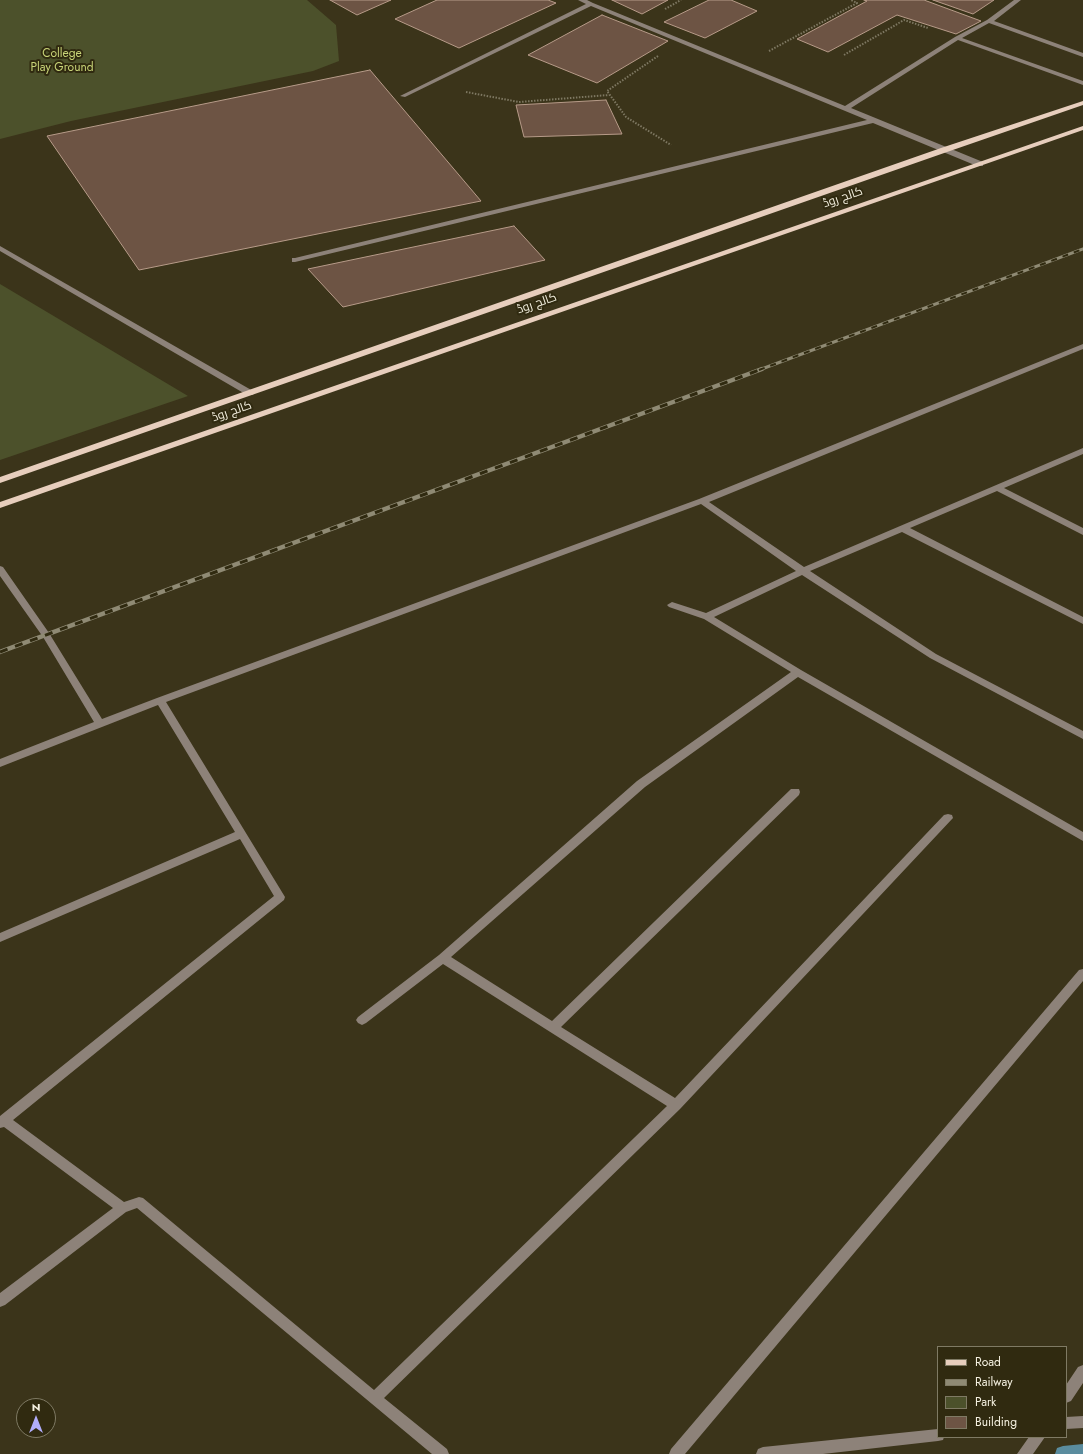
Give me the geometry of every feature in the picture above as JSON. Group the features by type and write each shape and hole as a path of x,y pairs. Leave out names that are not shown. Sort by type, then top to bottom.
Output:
{"main road":[{"name":"کالج روڈ","path":"0,480 944,150 1083,103"},
{"name":"کالج روڈ","path":"0,505 1083,128"}],"street":[{"path":"581,0 980,164"},
{"path":"845,109 957,38 989,21 1018,0"},
{"path":"403,96 591,4"},
{"path":"989,21 1083,55"},
{"path":"957,38 1083,83"},
{"path":"295,260 872,120"},
{"path":"0,248 250,393"},
{"path":"0,763 160,700 702,501 1083,346"},
{"path":"707,617 803,571 1083,451"},
{"path":"997,488 1083,532"},
{"path":"702,501 803,571 933,656 1083,734"},
{"path":"902,528 1083,621"},
{"path":"0,569 46,635 100,723"},
{"path":"672,605 707,617 798,672 1083,837"},
{"path":"362,1020 443,958 642,784 798,672"},
{"path":"122,1208 2,1122 280,897 160,700"},
{"path":"552,1027 795,792"},
{"path":"376,1398 676,1105 948,818"},
{"path":"0,938 242,834"},
{"path":"443,958 676,1105"},
{"path":"676,1454 1083,973"},
{"path":"0,1301 122,1208 139,1202 442,1454"},
{"path":"1067,1395 1083,1371"},
{"path":"1067,1423 1083,1422"},
{"path":"762,1454 937,1435"},
{"path":"1024,1454 1037,1438"}],"path":[{"path":"743,66 857,3 851,0"},
{"path":"844,55 904,20 957,38"},
{"path":"681,41 606,91 626,117 698,162"},
{"path":"428,84 519,102 610,95"}],"green space":[{"name":"College Play Ground","path":"0,0 307,0 336,25 339,61 313,71 71,121 0,139"},
{"path":"0,284 188,396 0,460"}],"building":[{"path":"330,0 391,0 357,15"},
{"path":"437,0 548,0 556,3 459,48 395,19"},
{"path":"612,0 668,0 642,14"},
{"path":"709,0 731,0 757,11 705,38 664,22"},
{"path":"864,0 924,0 981,21 956,34 897,15 828,52 797,39 867,1"},
{"path":"933,0 994,0 973,14"},
{"path":"602,15 668,41 597,83 528,55"},
{"path":"370,70 481,201 139,270 47,136"},
{"path":"606,100 622,134 524,137 516,105"},
{"path":"514,226 545,260 343,307 308,269"}],"waterway":[{"path":"1063,1454 1083,1452"}],"railway":[{"path":"759,370 1083,249"},
{"path":"0,652 762,369"}]}
